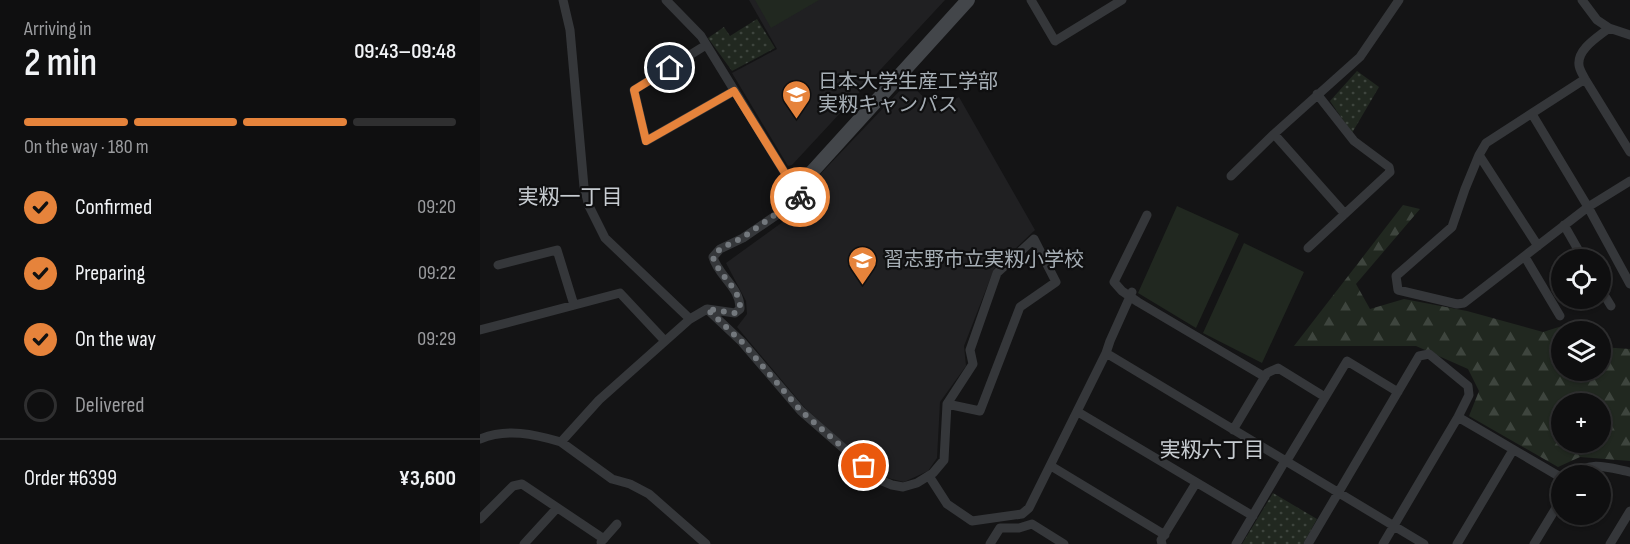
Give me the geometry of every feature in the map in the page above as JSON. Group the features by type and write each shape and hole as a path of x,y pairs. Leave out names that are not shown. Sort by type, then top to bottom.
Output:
{"street":[{"path":"563,0 570,30 584,187 589,206 605,238 690,319"},
{"path":"666,0 701,36 788,178 801,184"},
{"path":"561,442 599,400 690,319 707,309 735,313 740,309 740,300 725,275 716,267 713,257 720,249 742,238 800,199 801,184 968,0"},
{"path":"1031,0 1055,40 1122,0"},
{"path":"1231,176 1317,94 1360,57 1399,0"},
{"path":"1582,0 1596,20 1609,28 1630,34"},
{"path":"1609,28 1584,50 1580,56 1579,66 1630,152"},
{"path":"706,45 634,90 646,141 734,91"},
{"path":"1585,79 1486,143 1479,155 1452,227 1396,276 1398,290 1457,304 1464,303 1588,207 1630,180"},
{"path":"1308,248 1390,172 1389,167 1354,141 1317,94"},
{"path":"1532,114 1588,207 1630,284"},
{"path":"1274,134 1345,214"},
{"path":"1479,155 1538,246"},
{"path":"1147,215 1114,282 1122,291 1131,294 1264,377"},
{"path":"1564,225 1578,249"},
{"path":"707,309 742,342 801,411 880,480 903,487 929,476 944,460 947,404 973,364 970,350 997,273 1034,239 1056,282 1020,308 980,411 947,404"},
{"path":"498,266 556,250 574,305"},
{"path":"1525,257 1560,316"},
{"path":"480,330 620,293 665,341"},
{"path":"929,476 947,504 972,521 1022,513 1034,501 1106,353 1131,294"},
{"path":"1106,353 1424,544"},
{"path":"1308,544 1419,356 1429,354 1468,386 1469,395 1383,544"},
{"path":"1236,544 1347,361 1398,392"},
{"path":"1233,430 1264,377 1278,368 1325,397"},
{"path":"1078,412 1253,516"},
{"path":"1458,417 1551,472"},
{"path":"480,439 489,435 516,432 538,435 561,442 612,479 630,484 649,494 706,544"},
{"path":"1457,544 1513,450"},
{"path":"1051,466 1163,539 1196,483"},
{"path":"1611,469 1630,472"},
{"path":"480,519 513,486 522,484 602,542 617,524"},
{"path":"524,544 557,508"},
{"path":"1610,544 1630,511"},
{"path":"1022,513 1026,526"},
{"path":"1534,544 1551,516"},
{"path":"990,544 1000,528 1032,524 1064,544"}],"shaded area":[{"name":"日本大学生産工学部 実籾キャンパス","path":"749,0 945,0 792,165 788,166 732,73 777,49"},
{"name":"習志野市立実籾小学校","path":"908,82 936,109 959,97 1035,230 994,269 964,346 966,366 940,402 937,458 928,471 904,482 880,476 805,408 737,327 747,314 746,301 726,263 806,205 809,186"}],"green space":[{"path":"755,0 819,0 771,28"},
{"path":"757,19 775,48 732,71 708,38 724,27 730,36"},
{"path":"1357,71 1379,87 1352,133 1330,101"},
{"path":"1403,205 1420,209 1356,284 1370,309 1404,299 1467,311 1543,332 1551,329 1551,381 1611,381 1611,348 1630,349 1630,461 1580,457 1562,465 1555,465 1469,416 1479,391 1468,369 1416,346 1294,346"},
{"path":"1177,206 1239,234 1196,328 1138,293"},
{"path":"1244,243 1304,272 1262,363 1203,333"},
{"path":"1273,493 1317,519 1303,544 1242,544"}],"way so far":[{"path":"800,197 742,238 720,249 713,257 716,267 725,275 740,300 740,309 735,313 707,309 742,342 801,411 864,466"}],"place":[{"name":"日本大学生産工学部 実籾キャンパス","path":"797,120"},
{"name":"習志野市立実籾小学校","path":"863,286"}],"district":[{"name":"実籾一丁目","path":"570,197"},
{"name":"実籾六丁目","path":"1212,450"}],"route":[{"path":"670,68 634,90 646,141 734,91 788,178 801,184 800,197"}]}
